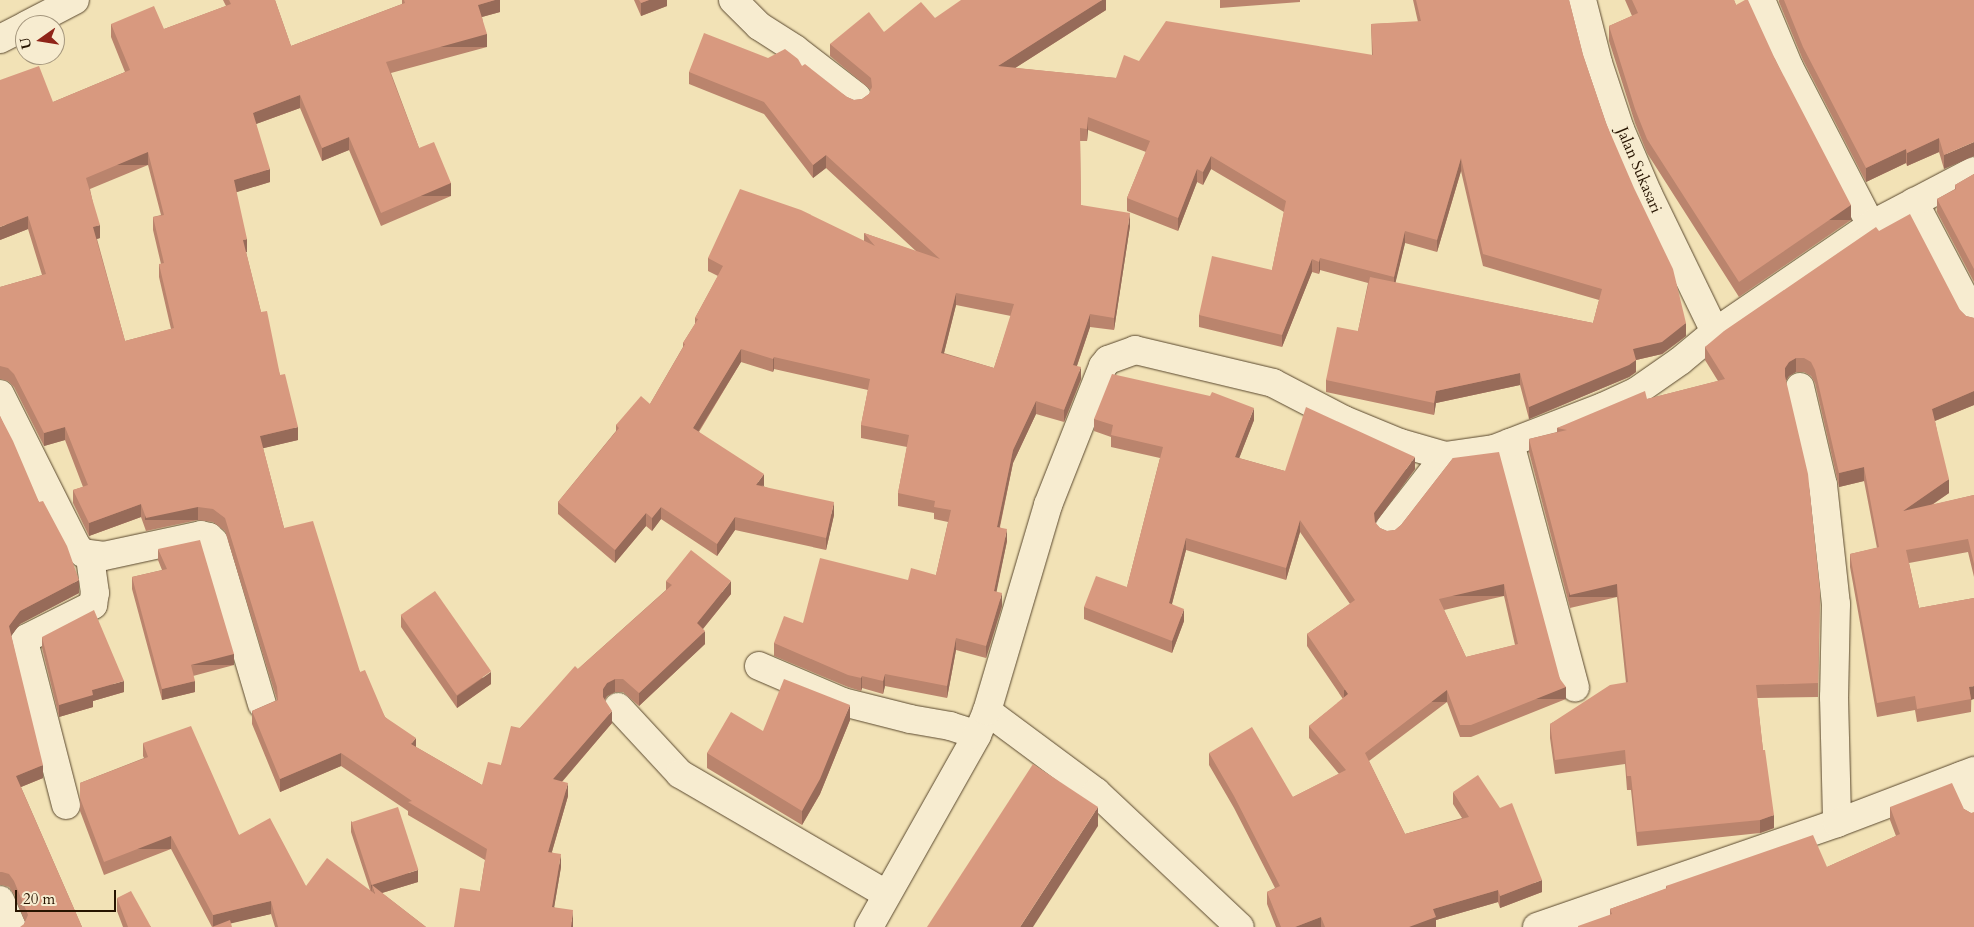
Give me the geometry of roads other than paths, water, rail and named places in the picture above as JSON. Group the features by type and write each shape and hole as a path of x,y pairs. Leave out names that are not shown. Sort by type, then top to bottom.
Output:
{"street":[{"path":"47,15 75,0"},
{"path":"733,0 759,26 794,49 856,97"},
{"name":"Jalan Sukasari","path":"1582,0 1598,63 1620,129 1648,194 1715,332"},
{"path":"1761,0 1789,67 1871,225"},
{"path":"0,39 15,32"},
{"path":"869,927 982,723 1048,505 1103,366 1108,360 1135,350 1273,382 1344,420 1400,443 1445,456 1494,449 1603,407 1637,391 1680,361 1715,332 1871,225 1974,171"},
{"path":"1914,202 1974,316"},
{"path":"1800,387 1823,485 1836,604 1834,697 1837,823"},
{"path":"0,394 78,547 83,553 90,556 104,556 202,535 209,537 216,548 262,704"},
{"path":"1510,443 1575,687"},
{"path":"1389,528 1445,456"},
{"path":"66,805 24,642 27,638 92,605 95,593 90,556"},
{"path":"759,666 843,702 910,719 950,726 982,723 1096,792 1240,927"},
{"path":"618,707 680,774 886,894"},
{"path":"1537,927 1837,823 1968,773 1974,810"},
{"path":"0,900 12,927"}]}
